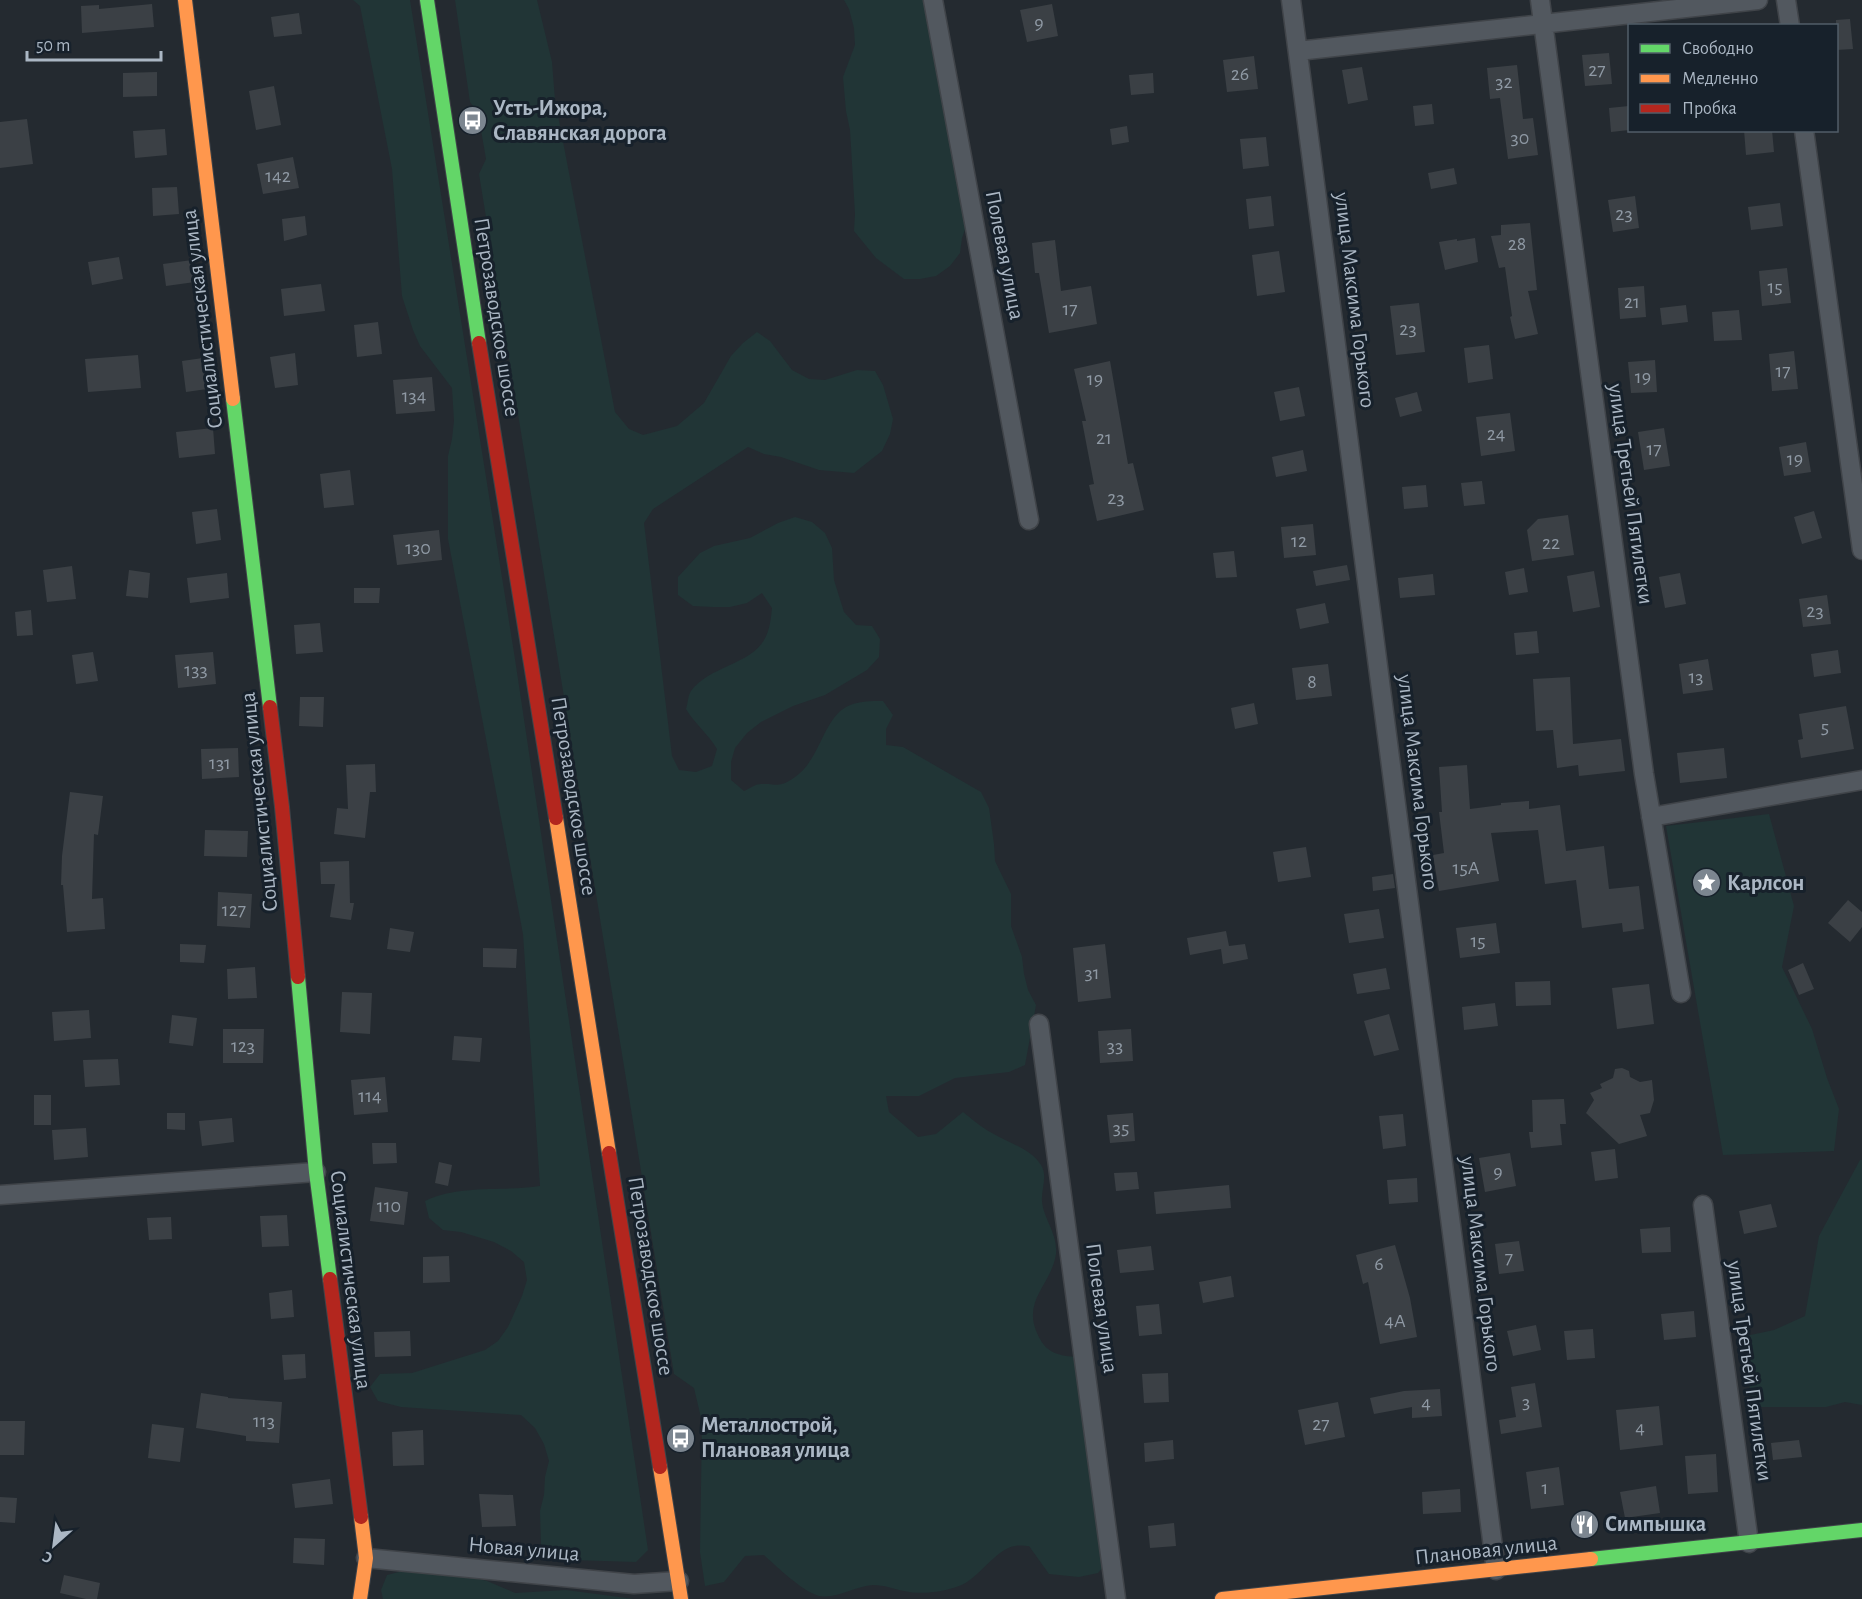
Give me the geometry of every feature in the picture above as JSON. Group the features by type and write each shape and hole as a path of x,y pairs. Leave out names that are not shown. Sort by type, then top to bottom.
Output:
{"street":[{"name":"Социалистическая улица","path":"185,0 282,807 316,1172 366,1558 360,1599"},
{"name":"Петрозаводское шоссе","path":"427,0 480,347 680,1590"},
{"name":"Полевая улица","path":"933,0 1029,520"},
{"name":"улица Максима Горького","path":"1291,0 1496,1570"},
{"name":"улица Третьей Пятилетки","path":"1540,0 1643,762 1681,993"},
{"path":"1298,51 1758,0"},
{"path":"1786,0 1790,24"},
{"path":"1804,132 1859,502 1862,550"},
{"path":"1651,816 1862,780"},
{"name":"Полевая улица","path":"1039,1024 1116,1599"},
{"path":"0,1195 316,1172"},
{"name":"улица Третьей Пятилетки","path":"1702,1205 1749,1543"},
{"name":"Плановая улица","path":"1221,1599 1862,1530"},
{"name":"Новая улица","path":"366,1558 680,1590"}],"green space":[{"path":"353,0 410,0 515,659 648,1550 636,1562 571,1560 554,1556 541,1545 540,1511 549,1461 544,1444 535,1428 521,1415 401,1407 378,1401 370,1387 380,1374 412,1373 485,1350 498,1341 508,1327 527,1280 524,1262 511,1251 494,1242 461,1232 443,1230 429,1218 425,1201 467,1190 540,1186 523,934 448,539 448,456 454,421 452,388 420,346 402,296 392,169 360,6"},
{"path":"455,0 537,0 552,62 555,100 615,412 629,429 643,435 677,426 704,403 731,356 757,332 770,341 792,370 809,379 825,380 857,370 875,371 883,385 893,419 890,434 882,451 854,473 819,470 748,447 653,509 644,523 672,756 679,770 696,772 712,766 717,749 686,709 689,695 698,683 708,676 750,655 758,648 768,632 772,608 762,593 747,603 730,607 693,606 678,595 678,577 700,553 714,546 750,538 795,517 812,522 825,533 832,548 834,580 844,612 856,625 872,626 880,639 879,657 867,670 825,695 793,706 761,722 747,733 735,748 731,762 731,780 744,791 759,784 778,785 789,781 810,761 838,713 855,704 883,701 893,715 886,729 886,745 903,747 981,792 989,808 995,861 1011,894 1011,926 1022,957 1028,990 1036,1005 1025,1065 1009,1072 955,1078 919,1096 886,1096 889,1112 918,1137 936,1134 963,1112 988,1131 1032,1155 1043,1169 1043,1207 1055,1240 1056,1254 1053,1266 1035,1304 1034,1326 1043,1344 1051,1351 1078,1357 1109,1560 1098,1573 1079,1577 1049,1574 1029,1546 1018,1546 1008,1548 959,1586 932,1592 918,1593 873,1585 833,1596 819,1596 798,1584 764,1555 745,1556 724,1582 705,1586 700,1552 702,1422 694,1388 674,1374 479,174 486,159 478,113 470,102"},
{"path":"844,0 926,0 969,218 960,253 950,266 936,276 904,279 876,258 854,231 850,130 843,77 855,45 854,28"},
{"path":"1769,814 1794,906 1782,967 1812,1029 1839,1109 1834,1151 1723,1155 1666,826"},
{"path":"1862,1160 1862,1405 1845,1402 1826,1407 1753,1407 1741,1337 1774,1330 1805,1316 1819,1236"},
{"path":"403,1571 470,1577 487,1581 515,1593 566,1590 634,1599 383,1599 381,1590 387,1575"}],"building":[{"path":"152,4 154,27 82,33 81,6 99,5 99,9"},
{"path":"1052,4 1058,36 1027,42 1020,10"},
{"path":"299,13 302,34 274,37 271,17"},
{"path":"1850,19 1853,49 1838,50 1836,20"},
{"path":"1609,53 1612,84 1585,86 1582,55"},
{"path":"1254,56 1258,89 1227,92 1223,60"},
{"path":"1517,65 1523,119 1533,118 1538,155 1508,159 1500,98 1490,99 1487,68"},
{"path":"1362,67 1368,100 1348,104 1342,70"},
{"path":"157,72 157,96 123,97 123,73"},
{"path":"1153,73 1154,93 1131,95 1129,75"},
{"path":"274,86 281,125 256,130 249,91"},
{"path":"1432,104 1434,124 1415,126 1413,106"},
{"path":"1628,106 1628,130 1611,132 1609,108"},
{"path":"27,119 33,164 0,168 0,122"},
{"path":"1127,126 1129,142 1112,145 1110,129"},
{"path":"165,129 167,155 135,158 133,131"},
{"path":"1744,132 1772,132 1774,152 1746,155"},
{"path":"1266,137 1269,166 1243,169 1240,139"},
{"path":"293,157 299,188 263,194 257,164"},
{"path":"1454,168 1457,184 1431,189 1428,173"},
{"path":"177,187 179,214 153,216 152,188"},
{"path":"1271,196 1274,226 1249,229 1246,199"},
{"path":"1635,196 1639,228 1613,232 1608,200"},
{"path":"1780,203 1783,226 1751,230 1748,207"},
{"path":"305,216 307,235 284,241 282,219"},
{"path":"1530,223 1537,290 1528,291 1538,334 1515,339 1510,317 1512,316 1505,267 1499,268 1491,236 1501,235 1501,225"},
{"path":"1475,238 1478,262 1445,270 1439,242"},
{"path":"1055,240 1061,291 1091,286 1097,324 1049,333 1039,273 1035,273 1032,243"},
{"path":"1279,251 1285,292 1257,296 1252,255"},
{"path":"119,257 123,279 92,285 88,262"},
{"path":"192,260 195,282 166,286 163,264"},
{"path":"1787,268 1791,303 1762,306 1759,271"},
{"path":"321,284 325,311 284,316 281,289"},
{"path":"1644,286 1646,317 1620,319 1618,288"},
{"path":"1419,303 1425,352 1396,355 1390,306"},
{"path":"1686,305 1688,322 1662,325 1660,308"},
{"path":"1739,310 1742,340 1714,341 1712,312"},
{"path":"378,322 382,354 357,357 354,325"},
{"path":"1489,345 1493,379 1468,383 1464,348"},
{"path":"1794,351 1798,389 1772,391 1769,354"},
{"path":"295,353 298,385 275,388 270,357"},
{"path":"138,355 141,388 88,392 85,359"},
{"path":"203,358 207,389 186,392 182,361"},
{"path":"1655,360 1657,392 1631,393 1628,362"},
{"path":"1110,361 1128,464 1133,463 1144,510 1097,521 1089,485 1094,484 1082,421 1086,421 1074,369"},
{"path":"432,377 435,411 396,414 393,380"},
{"path":"1299,387 1305,416 1280,421 1274,392"},
{"path":"1417,392 1422,411 1400,417 1395,398"},
{"path":"1510,413 1515,451 1481,456 1476,417"},
{"path":"213,428 215,454 179,458 176,432"},
{"path":"1664,428 1670,466 1644,470 1638,432"},
{"path":"1806,442 1811,472 1784,476 1779,447"},
{"path":"1303,450 1307,471 1276,477 1272,457"},
{"path":"350,470 354,505 324,508 320,474"},
{"path":"1482,481 1485,504 1464,506 1461,483"},
{"path":"1426,485 1428,507 1404,509 1402,487"},
{"path":"217,509 221,540 196,544 192,512"},
{"path":"1814,511 1822,538 1802,544 1794,517"},
{"path":"1568,515 1574,555 1532,561 1527,530 1538,519"},
{"path":"1313,524 1316,555 1284,558 1281,527"},
{"path":"439,530 442,560 397,565 393,535"},
{"path":"1234,551 1237,577 1216,578 1213,553"},
{"path":"1347,565 1350,580 1316,586 1313,571"},
{"path":"72,566 76,599 47,602 43,570"},
{"path":"1524,568 1528,592 1509,595 1505,572"},
{"path":"129,570 150,573 148,598 126,596"},
{"path":"1594,571 1600,607 1573,612 1567,576"},
{"path":"227,573 229,598 190,603 187,578"},
{"path":"1680,573 1686,604 1665,608 1659,577"},
{"path":"1433,574 1435,595 1400,598 1398,578"},
{"path":"354,588 380,588 379,603 354,603"},
{"path":"1827,595 1831,624 1803,627 1799,599"},
{"path":"1325,603 1329,623 1300,629 1296,609"},
{"path":"31,610 33,635 17,636 15,612"},
{"path":"320,623 323,652 296,654 294,625"},
{"path":"1537,631 1539,653 1516,655 1514,633"},
{"path":"1838,650 1841,673 1814,677 1811,654"},
{"path":"93,652 98,681 76,684 72,655"},
{"path":"213,652 216,684 178,688 175,655"},
{"path":"1708,659 1713,690 1683,694 1679,664"},
{"path":"1328,664 1332,696 1296,700 1292,668"},
{"path":"1570,677 1573,744 1621,739 1625,771 1579,776 1578,765 1557,768 1553,730 1536,731 1533,679"},
{"path":"300,697 324,697 323,727 299,726"},
{"path":"1254,703 1258,724 1235,729 1231,708"},
{"path":"1846,706 1854,749 1801,758 1798,740 1803,739 1799,714"},
{"path":"238,748 239,777 202,779 201,749"},
{"path":"1724,748 1727,778 1680,783 1677,753"},
{"path":"375,764 376,792 370,792 365,838 334,834 337,808 348,809 346,765"},
{"path":"1467,765 1470,809 1529,801 1529,809 1560,805 1566,851 1604,846 1609,889 1639,886 1644,929 1623,932 1622,923 1582,928 1576,880 1545,884 1538,830 1491,833 1499,881 1439,891 1433,855 1444,853 1439,812 1442,812 1439,767"},
{"path":"70,792 103,796 98,835 94,834 92,899 103,898 105,929 67,932 63,885 61,885"},
{"path":"205,830 248,831 247,857 204,856"},
{"path":"1306,847 1311,877 1278,882 1273,852"},
{"path":"349,861 350,903 354,903 351,920 330,917 335,884 321,884 320,862"},
{"path":"1393,874 1395,888 1373,891 1372,877"},
{"path":"218,892 252,894 250,928 217,926"},
{"path":"1848,900 1862,912 1862,927 1850,942 1828,923"},
{"path":"1379,909 1384,938 1349,943 1344,914"},
{"path":"1496,923 1500,953 1460,958 1456,928"},
{"path":"390,928 414,932 410,952 387,949"},
{"path":"1226,931 1229,946 1245,944 1248,959 1223,964 1221,949 1190,955 1187,938"},
{"path":"180,944 206,945 204,963 180,962"},
{"path":"1105,944 1111,998 1078,1002 1073,948"},
{"path":"483,948 517,949 516,968 483,967"},
{"path":"1803,963 1814,989 1799,995 1788,970"},
{"path":"255,967 257,998 228,999 227,969"},
{"path":"1386,968 1390,989 1357,994 1353,974"},
{"path":"1550,981 1551,1005 1516,1006 1515,982"},
{"path":"1649,984 1654,1024 1617,1029 1612,988"},
{"path":"342,992 372,993 370,1034 340,1032"},
{"path":"1495,1003 1498,1026 1464,1030 1462,1007"},
{"path":"89,1010 91,1038 54,1041 52,1012"},
{"path":"1389,1014 1399,1050 1374,1056 1364,1021"},
{"path":"172,1015 197,1018 193,1046 169,1043"},
{"path":"223,1029 264,1029 263,1063 223,1063"},
{"path":"1131,1029 1133,1061 1100,1063 1098,1031"},
{"path":"454,1036 482,1038 480,1062 452,1060"},
{"path":"118,1059 120,1085 85,1087 83,1060"},
{"path":"1622,1068 1629,1071 1630,1077 1640,1082 1652,1080 1654,1100 1650,1113 1640,1115 1647,1136 1619,1144 1586,1113 1594,1100 1590,1093 1602,1088 1600,1084 1613,1078 1615,1069"},
{"path":"385,1077 388,1112 354,1115 351,1080"},
{"path":"34,1095 51,1095 51,1125 34,1125"},
{"path":"1564,1099 1566,1124 1560,1124 1562,1145 1531,1148 1529,1132 1533,1132 1532,1100"},
{"path":"167,1113 185,1113 185,1130 167,1129"},
{"path":"1133,1113 1135,1141 1110,1143 1107,1115"},
{"path":"1403,1114 1406,1146 1383,1149 1379,1116"},
{"path":"232,1118 234,1142 202,1146 199,1121"},
{"path":"86,1128 88,1157 54,1160 52,1130"},
{"path":"372,1143 396,1143 397,1163 373,1164"},
{"path":"1615,1149 1618,1178 1595,1181 1591,1152"},
{"path":"1510,1153 1516,1186 1485,1192 1479,1158"},
{"path":"439,1162 452,1165 448,1186 435,1183"},
{"path":"1137,1172 1139,1189 1116,1191 1114,1173"},
{"path":"1417,1178 1418,1202 1389,1204 1387,1180"},
{"path":"1229,1185 1231,1208 1156,1214 1154,1192"},
{"path":"375,1187 408,1192 404,1225 370,1221"},
{"path":"1771,1204 1777,1227 1744,1234 1739,1211"},
{"path":"287,1215 289,1246 262,1247 260,1216"},
{"path":"171,1217 172,1239 149,1240 147,1218"},
{"path":"1670,1227 1671,1252 1642,1253 1640,1229"},
{"path":"1519,1241 1524,1271 1499,1274 1495,1244"},
{"path":"1395,1245 1410,1298 1417,1337 1380,1344 1368,1282 1363,1284 1356,1255"},
{"path":"1151,1246 1154,1270 1120,1273 1117,1250"},
{"path":"449,1256 450,1282 423,1283 423,1257"},
{"path":"1231,1276 1234,1297 1203,1303 1199,1282"},
{"path":"292,1290 294,1317 271,1319 269,1293"},
{"path":"1159,1304 1162,1334 1139,1336 1136,1306"},
{"path":"1694,1311 1696,1337 1664,1340 1661,1314"},
{"path":"1536,1325 1541,1350 1513,1356 1507,1331"},
{"path":"1593,1329 1595,1358 1567,1360 1564,1331"},
{"path":"410,1331 411,1356 375,1357 374,1332"},
{"path":"305,1354 306,1378 284,1380 282,1355"},
{"path":"1168,1373 1169,1402 1144,1403 1142,1374"},
{"path":"1535,1383 1542,1427 1501,1434 1499,1420 1516,1417 1511,1387"},
{"path":"1440,1389 1442,1416 1412,1418 1412,1407 1374,1414 1370,1398 1404,1391"},
{"path":"201,1393 228,1398 282,1402 279,1443 246,1441 246,1436 196,1428"},
{"path":"1338,1402 1345,1437 1305,1445 1298,1410"},
{"path":"1659,1406 1663,1445 1620,1450 1616,1410"},
{"path":"0,1421 25,1421 24,1455 0,1455"},
{"path":"152,1424 184,1428 180,1462 148,1458"},
{"path":"423,1430 424,1465 393,1466 392,1432"},
{"path":"1173,1440 1174,1459 1145,1462 1144,1443"},
{"path":"1799,1440 1802,1457 1773,1460 1771,1443"},
{"path":"1716,1454 1718,1492 1688,1494 1685,1456"},
{"path":"1559,1467 1564,1505 1531,1509 1526,1472"},
{"path":"330,1479 333,1504 295,1508 292,1484"},
{"path":"1656,1486 1660,1513 1625,1518 1620,1492"},
{"path":"1460,1489 1461,1512 1423,1514 1422,1492"},
{"path":"479,1494 513,1495 516,1526 482,1527"},
{"path":"0,1497 17,1498 15,1523 0,1522"},
{"path":"1174,1523 1176,1546 1150,1548 1148,1526"},
{"path":"294,1538 325,1539 324,1565 293,1563"},
{"path":"64,1575 100,1583 97,1599 60,1593"}],"traffic: fast":[{"path":"427,0 479,343"},
{"path":"233,399 270,707"},
{"path":"298,977 316,1172 330,1279"},
{"path":"1591,1559 1862,1530"}],"traffic: slow":[{"path":"185,0 233,399"},
{"path":"556,818 609,1153"},
{"path":"660,1467 681,1599"},
{"path":"360,1599 366,1558 361,1517"},
{"path":"1222,1599 1591,1559"}],"traffic: jam":[{"path":"479,343 556,818"},
{"path":"270,707 298,977"},
{"path":"609,1153 660,1467"},
{"path":"330,1279 361,1517"}],"place":[{"name":"Усть-Ижора, Славянская дорога","path":"472,121"},
{"name":"Карлсон","path":"1706,883"},
{"name":"Металлострой, Плановая улица","path":"680,1438"},
{"name":"Симпышка","path":"1584,1524"}]}
